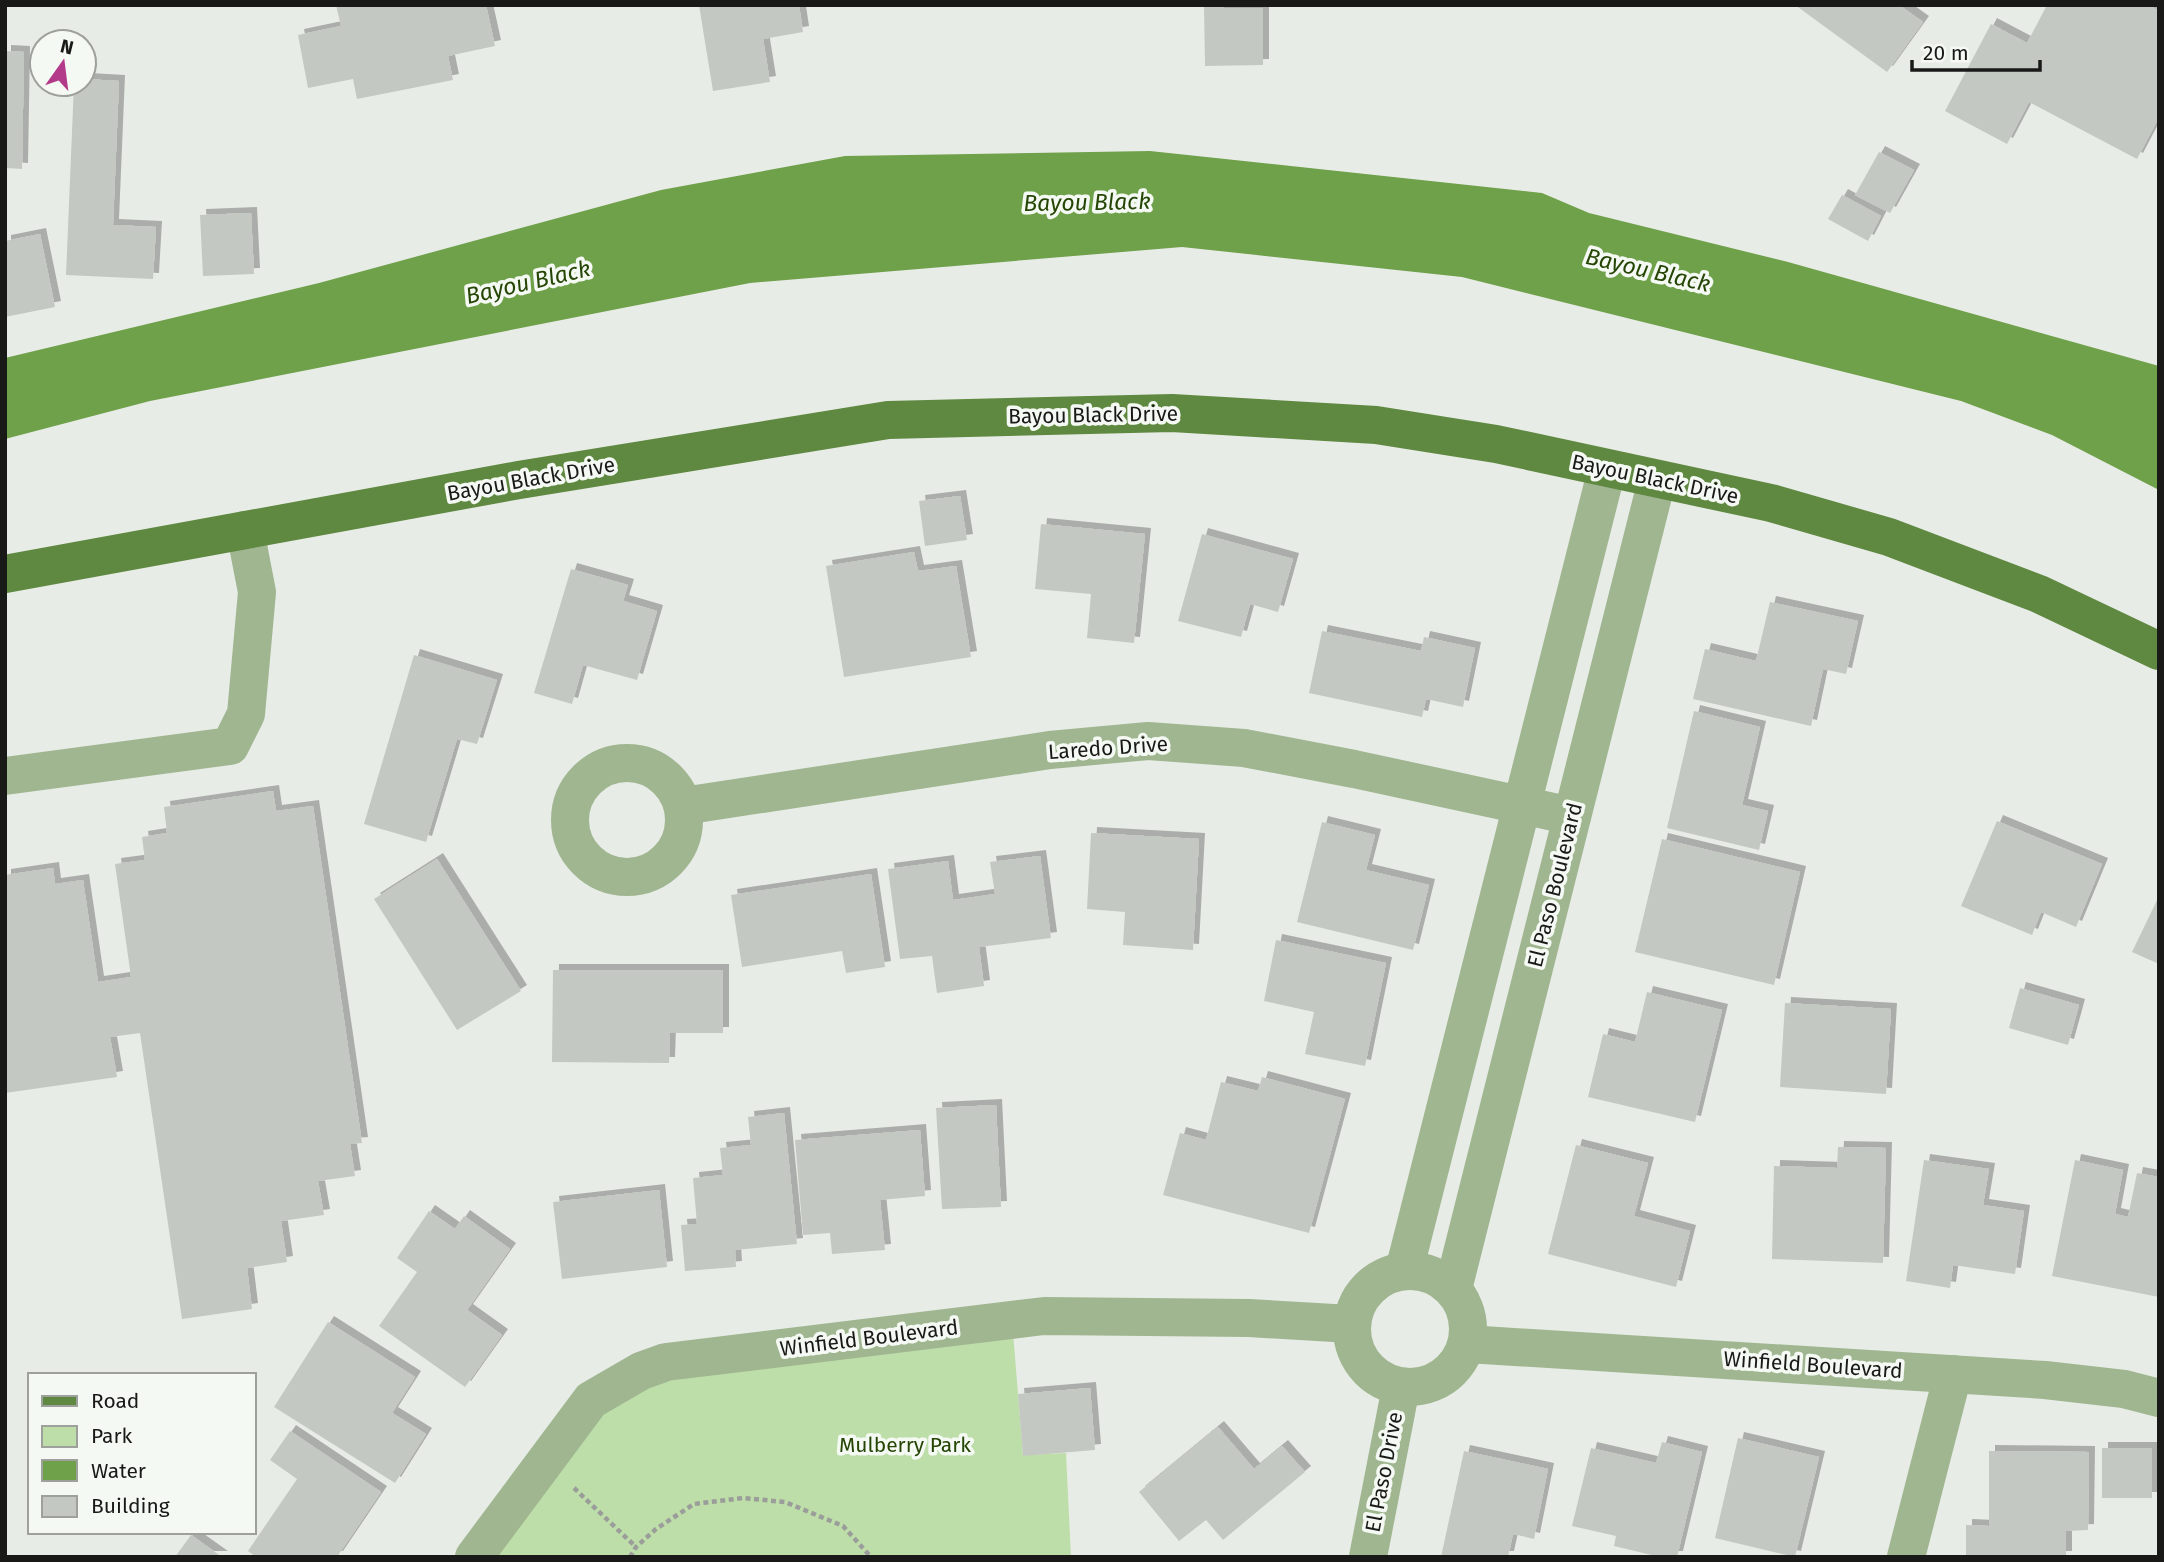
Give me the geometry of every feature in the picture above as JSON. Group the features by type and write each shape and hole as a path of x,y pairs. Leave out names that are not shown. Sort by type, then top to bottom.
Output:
{"main road":[{"name":"Bayou Black Drive","path":"5,575 519,480 888,419 1172,413 1376,425 1496,444 1772,503 1889,537 2039,594 2159,651"}],"street":[{"path":"1405,1271 1607,469"},
{"name":"El Paso Boulevard","path":"1452,1289 1657,480"},
{"path":"5,776 230,746 246,713 257,592 245,530"},
{"name":"Laredo Drive","path":"683,806 1051,750 1148,741 1244,748 1572,816"},
{"path":"1488,938 1540,947"},
{"path":"1405,1271 1422,1272 1439,1279 1452,1289 1466,1315 1467,1344 1454,1369 1429,1384 1401,1387 1374,1376 1356,1353 1351,1324 1359,1299 1379,1280 1405,1271"},
{"name":"Winfield Boulevard","path":"474,1557 591,1400 641,1371 666,1362 1044,1316 1249,1318 1351,1324"},
{"name":"Winfield Boulevard","path":"1467,1344 2045,1380 2124,1389 2159,1398"},
{"path":"1906,1557 1953,1374"},
{"name":"El Paso Drive","path":"1368,1557 1401,1387"}],"path":[{"path":"546,1460 636,1547"},
{"path":"630,1557 636,1547 656,1529 694,1504 743,1498 785,1502 843,1526 871,1557"}],"green space":[{"name":"Mulberry Park","path":"1012,1320 1023,1455 1066,1453 1071,1557 474,1557 591,1400 666,1362"}],"water":[{"name":"Bayou Black","path":"1150,151 1542,193 1589,213 1788,262 2159,366 2159,490 2052,435 1961,401 1462,277 1182,247 750,283 150,401 5,439 5,358 319,283 661,190 845,156"}],"building":[{"path":"336,5 486,5 495,46 448,56 453,80 357,99 353,79 308,88 298,35 341,26"},
{"path":"699,5 799,5 803,32 763,39 770,82 713,91"},
{"path":"1204,5 1263,8 1263,65 1205,66"},
{"path":"1795,5 1899,5 1923,22 1887,72"},
{"path":"2047,5 2149,5 2159,11 2159,117 2137,159 2029,102 2007,144 1945,111 1991,24 2027,43"},
{"path":"5,51 24,52 22,169 5,168"},
{"path":"98,80 119,81 113,225 156,227 153,279 66,275 73,98 98,98"},
{"path":"1879,152 1914,170 1890,213 1855,195"},
{"path":"1842,195 1881,216 1868,241 1828,219"},
{"path":"251,213 254,274 203,276 200,215"},
{"path":"40,234 55,307 5,317 5,241"},
{"path":"960,496 967,540 925,546 919,501"},
{"path":"1041,524 1145,534 1134,643 1087,638 1091,594 1035,589"},
{"path":"1202,534 1293,559 1278,612 1250,604 1241,637 1178,621"},
{"path":"914,552 918,571 956,566 971,657 844,677 826,566"},
{"path":"571,569 628,585 623,601 657,611 637,680 583,665 572,704 534,693"},
{"path":"1770,602 1858,621 1846,674 1823,669 1811,726 1693,699 1705,649 1756,661"},
{"path":"1322,631 1421,651 1424,637 1475,648 1463,707 1426,699 1422,717 1309,693"},
{"path":"414,655 497,680 477,744 457,739 426,842 364,824"},
{"path":"1694,711 1760,727 1742,805 1768,811 1759,850 1667,828"},
{"path":"273,791 276,811 313,806 362,1143 350,1144 355,1176 318,1181 324,1215 281,1221 287,1262 247,1268 252,1309 182,1319 140,1033 110,1037 117,1077 5,1093 5,875 53,868 55,884 83,880 98,982 131,977 115,864 145,860 142,837 167,833 164,807"},
{"path":"1997,821 2102,864 2076,927 2041,912 2032,935 1961,906"},
{"path":"1322,822 1375,835 1366,870 1429,885 1413,950 1297,922"},
{"path":"1091,833 1199,839 1193,950 1123,945 1125,912 1087,909"},
{"path":"1662,839 1800,872 1774,985 1635,952"},
{"path":"1040,856 1051,938 979,947 984,986 937,993 932,956 900,959 888,869 948,861 953,900 995,894 990,862"},
{"path":"437,859 521,991 457,1030 374,899"},
{"path":"871,874 885,967 846,973 842,951 742,967 731,895"},
{"path":"2159,896 2159,964 2132,952"},
{"path":"1276,940 1386,963 1365,1066 1305,1054 1314,1012 1264,1001"},
{"path":"553,970 723,970 723,1033 670,1033 669,1063 552,1062"},
{"path":"2020,988 2079,1005 2068,1045 2009,1028"},
{"path":"1647,992 1722,1010 1695,1122 1588,1097 1603,1034 1635,1042"},
{"path":"1785,1003 1891,1009 1886,1094 1780,1087"},
{"path":"1262,1077 1345,1099 1309,1233 1163,1195 1180,1133 1206,1140 1221,1082 1258,1091"},
{"path":"996,1105 1001,1207 942,1209 936,1108"},
{"path":"784,1113 797,1244 735,1250 736,1267 685,1271 681,1225 697,1224 693,1178 723,1175 720,1148 751,1145 748,1117"},
{"path":"920,1130 925,1196 880,1200 885,1250 832,1254 830,1233 803,1235 795,1140"},
{"path":"1576,1145 1648,1163 1634,1216 1690,1231 1676,1287 1548,1254"},
{"path":"1838,1147 1886,1148 1883,1263 1772,1259 1774,1166 1837,1168"},
{"path":"1924,1160 1989,1169 1983,1205 2024,1211 2015,1274 1953,1265 1950,1288 1906,1281"},
{"path":"2075,1160 2123,1170 2115,1214 2128,1217 2137,1173 2159,1177 2159,1297 2052,1276"},
{"path":"659,1190 667,1267 562,1279 553,1202"},
{"path":"429,1211 455,1229 464,1216 510,1249 467,1310 502,1335 465,1387 379,1326 417,1272 397,1258"},
{"path":"328,1322 415,1377 392,1413 426,1434 395,1483 274,1407"},
{"path":"1090,1388 1095,1450 1023,1456 1018,1394"},
{"path":"1218,1427 1254,1469 1282,1446 1305,1472 1223,1540 1206,1520 1179,1541 1139,1492"},
{"path":"290,1431 381,1492 337,1557 256,1557 248,1551 297,1479 270,1460"},
{"path":"1738,1438 1819,1457 1795,1557 1715,1538"},
{"path":"1662,1442 1702,1452 1677,1557 1660,1557 1614,1546 1616,1536 1572,1526 1591,1448 1656,1463"},
{"path":"2102,1448 2152,1448 2152,1498 2102,1498"},
{"path":"1464,1451 1548,1469 1534,1539 1513,1534 1508,1557 1441,1557"},
{"path":"1989,1451 2089,1452 2088,1530 2066,1531 2066,1557 1966,1557 1966,1525 1989,1526"},
{"path":"191,1535 222,1557 175,1557"}]}
